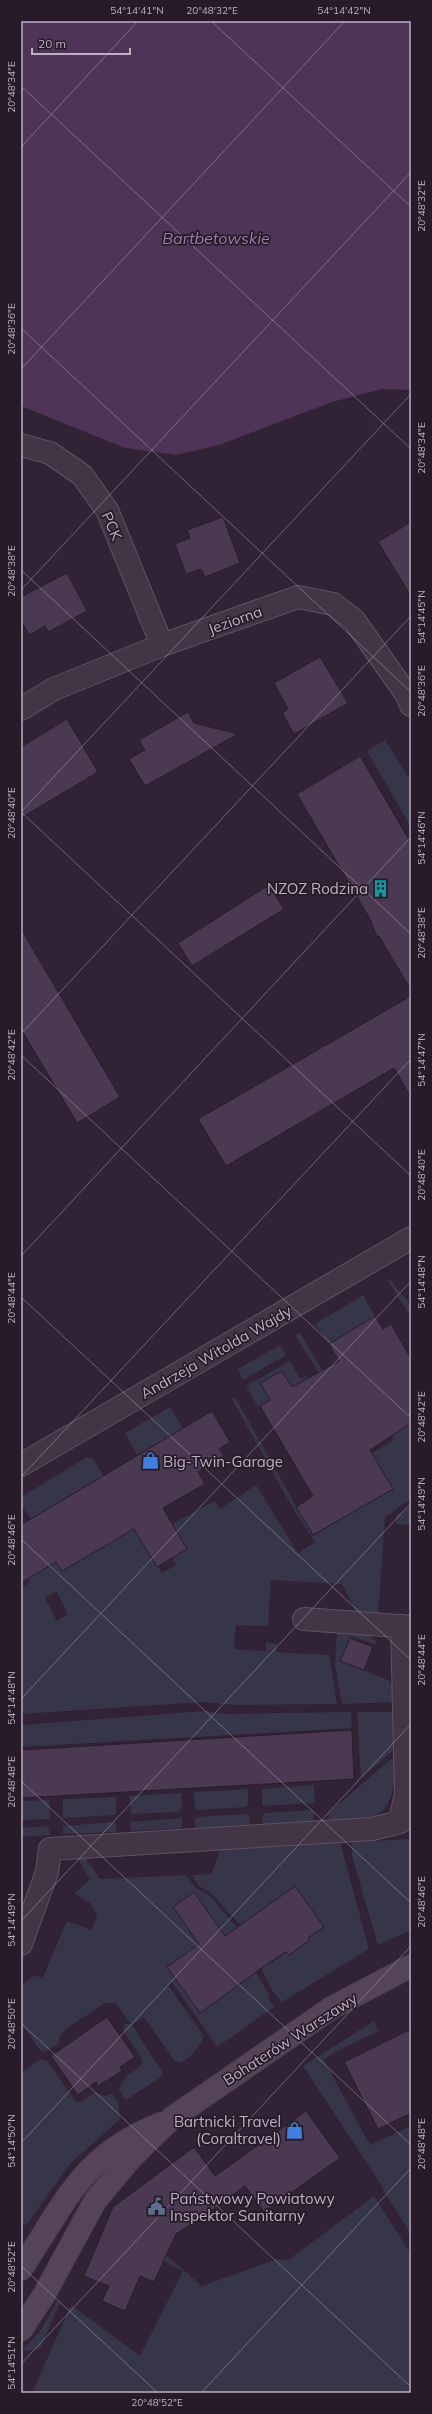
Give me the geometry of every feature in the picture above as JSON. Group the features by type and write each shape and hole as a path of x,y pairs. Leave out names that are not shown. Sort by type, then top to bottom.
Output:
{"main road":[{"name":"Bohaterów Warszawy","path":"21,2330 44,2295 95,2201 130,2159 172,2118 333,2007 411,1966"},
{"name":"Bohaterów Warszawy","path":"22,2268 63,2201 99,2159 134,2134 172,2118"}],"street":[{"name":"PCK","path":"21,445 50,452 82,475 107,510 162,645"},
{"name":"Jeziorna","path":"21,709 54,689 162,645 298,597 333,604 354,620 407,695 411,705"},
{"name":"Andrzeja Witolda Wajdy","path":"21,1465 411,1238"},
{"path":"21,1944 47,1872 50,1849 372,1829 400,1822 406,1793 407,1627 304,1618"}],"shaded area":[{"path":"385,740 411,781 411,827 367,751"},
{"path":"390,1280 411,1305 411,1317 388,1281"},
{"path":"363,1295 375,1316 329,1344 315,1324"},
{"path":"300,1333 372,1453 394,1440 374,1407 411,1391 411,1499 385,1517 378,1613 356,1611 342,1584 271,1580 268,1626 236,1625 234,1649 266,1651 266,1642 277,1644 276,1652 329,1655 337,1704 235,1705 203,1702 21,1714 21,1588 30,1582 21,1567 21,1524 31,1519 62,1571 135,1528 162,1573 176,1565 172,1558 187,1549 172,1524 215,1501 220,1509 256,1485 298,1553 315,1542 295,1512 232,1399 235,1397 313,1536 340,1520 322,1491 297,1470 329,1452 282,1371 261,1383 270,1400 258,1407 246,1386 290,1361 300,1379 307,1376 339,1430 347,1418 295,1335","holes":["56,1591 68,1614 57,1621 45,1598"]},
{"path":"280,1345 286,1355 243,1380 238,1369"},
{"path":"170,1407 183,1428 137,1455 125,1433"},
{"path":"87,1457 93,1459 104,1476 31,1519 21,1505 21,1497"},
{"path":"411,1506 411,1525 396,1524 396,1516"},
{"path":"337,1631 366,1634 375,1640 377,1645 351,1636 341,1661 388,1680 393,1688 394,1702 342,1704 335,1664"},
{"path":"205,1711 226,1714 351,1712 352,1728 21,1747 21,1725"},
{"path":"357,1712 394,1712 395,1749 361,1778"},
{"path":"395,1756 395,1774 392,1792 385,1808 379,1814 370,1818 355,1821 329,1822 328,1813"},
{"path":"314,1785 315,1803 262,1806 262,1789"},
{"path":"248,1789 248,1804 246,1807 198,1810 195,1808 194,1792"},
{"path":"181,1793 182,1808 178,1812 131,1814 129,1796"},
{"path":"116,1797 116,1812 114,1815 63,1818 63,1799"},
{"path":"49,1800 50,1819 21,1820 21,1801"},
{"path":"313,1810 314,1823 263,1824 262,1816 265,1813"},
{"path":"249,1814 250,1825 195,1828 195,1819 197,1817"},
{"path":"182,1818 182,1828 131,1831 130,1822"},
{"path":"115,1822 117,1832 63,1834 63,1826"},
{"path":"48,1826 50,1835 21,1837 21,1828"},
{"path":"411,1839 411,1930 378,1945 352,1856 351,1842"},
{"path":"340,1842 369,1949 282,2002 273,1992 258,1962 266,1956 271,1963 286,1952 289,1955 310,1940 308,1938 238,1923 211,1893 199,1886 192,1875 211,1874 221,1848"},
{"path":"83,1854 100,1879 186,1875 196,1888 210,1896 235,1925 241,1937 237,1940 269,1994 269,1999 274,2007 217,2047 172,1982 168,1985 204,2036 194,2052 187,2059 179,2063 174,2060 144,2017 132,2025 163,2073 161,2077 126,2100 119,2090 121,2084 127,2076 141,2065 143,2061 123,2030 125,2024 131,2024 116,2003 105,2003 66,2029 60,2036 59,2043 45,2052 40,2050 21,2024 21,1986 33,1976 43,1977 67,1921 92,1930 97,1915 89,1902 74,1894 90,1879 76,1856"},
{"path":"374,2021 378,2031 335,2052 324,2060 370,2145 411,2126 411,2234 383,2190 384,2189 303,2066"},
{"path":"41,2059 47,2061 76,2102 81,2102 95,2092 104,2096 112,2094 118,2102 120,2119 70,2164 27,2224 21,2225 21,2073"},
{"path":"374,2196 411,2254 411,2393 32,2393 71,2305 140,2356 183,2271 163,2261 152,2243 202,2286 277,2259 288,2260"},
{"path":"61,2300 40,2349 26,2351 23,2349 39,2333 56,2303"}],"water":[{"name":"Bartbetowskie","path":"21,21 411,21 411,390 382,389 332,402 219,445 176,455 125,448 21,406"}],"building":[{"path":"223,517 240,563 205,577 201,569 186,574 175,544 190,538 187,530"},
{"path":"411,522 411,596 378,542"},
{"path":"67,573 87,611 48,632 45,626 29,635 21,620 21,597"},
{"path":"320,657 348,703 294,734 282,713 288,709 274,683"},
{"path":"188,712 194,723 238,734 145,786 129,759 145,750 139,740"},
{"path":"67,719 98,772 21,818 21,747"},
{"name":"NZOZ Rodzina","path":"360,756 411,843 411,990 379,936 377,937 370,919 297,794"},
{"path":"269,885 284,909 192,966 178,943"},
{"path":"21,929 120,1097 77,1123 21,1029"},
{"path":"411,996 411,1097 394,1068 226,1166 198,1119"},
{"path":"375,1316 383,1329 391,1324 411,1359 411,1423 370,1450 393,1489 313,1535 296,1507 313,1496 260,1406 270,1400 260,1383 282,1371 292,1387 339,1361 329,1344"},
{"path":"212,1411 230,1442 219,1449 224,1456 198,1472 205,1484 163,1508 187,1549 157,1567 134,1529 62,1571 56,1562 21,1583 21,1525"},
{"path":"350,1638 373,1647 364,1670 340,1661"},
{"path":"352,1730 354,1779 21,1798 21,1750"},
{"path":"295,1886 324,1927 308,1938 310,1940 289,1955 286,1952 270,1962 200,2013 167,1967 199,1944 173,1907 194,1892 225,1936"},
{"path":"107,2017 135,2057 120,2067 122,2071 98,2086 96,2082 78,2095 51,2056"},
{"path":"411,2029 411,2113 378,2129 344,2062"},
{"path":"306,2111 340,2158 264,2212 245,2186 204,2216 176,2234 154,2282 140,2276 125,2311 102,2301 109,2286 84,2276 113,2207 194,2147 215,2176"}],"place":[{"name":"NZOZ Rodzina","path":"381,888"},
{"name":"Big-Twin-Garage","path":"150,1461"},
{"name":"Bartnicki Travel (Coraltravel)","path":"294,2130"},
{"name":"Państwowy Powiatowy Inspektor Sanitarny","path":"157,2207"}]}
